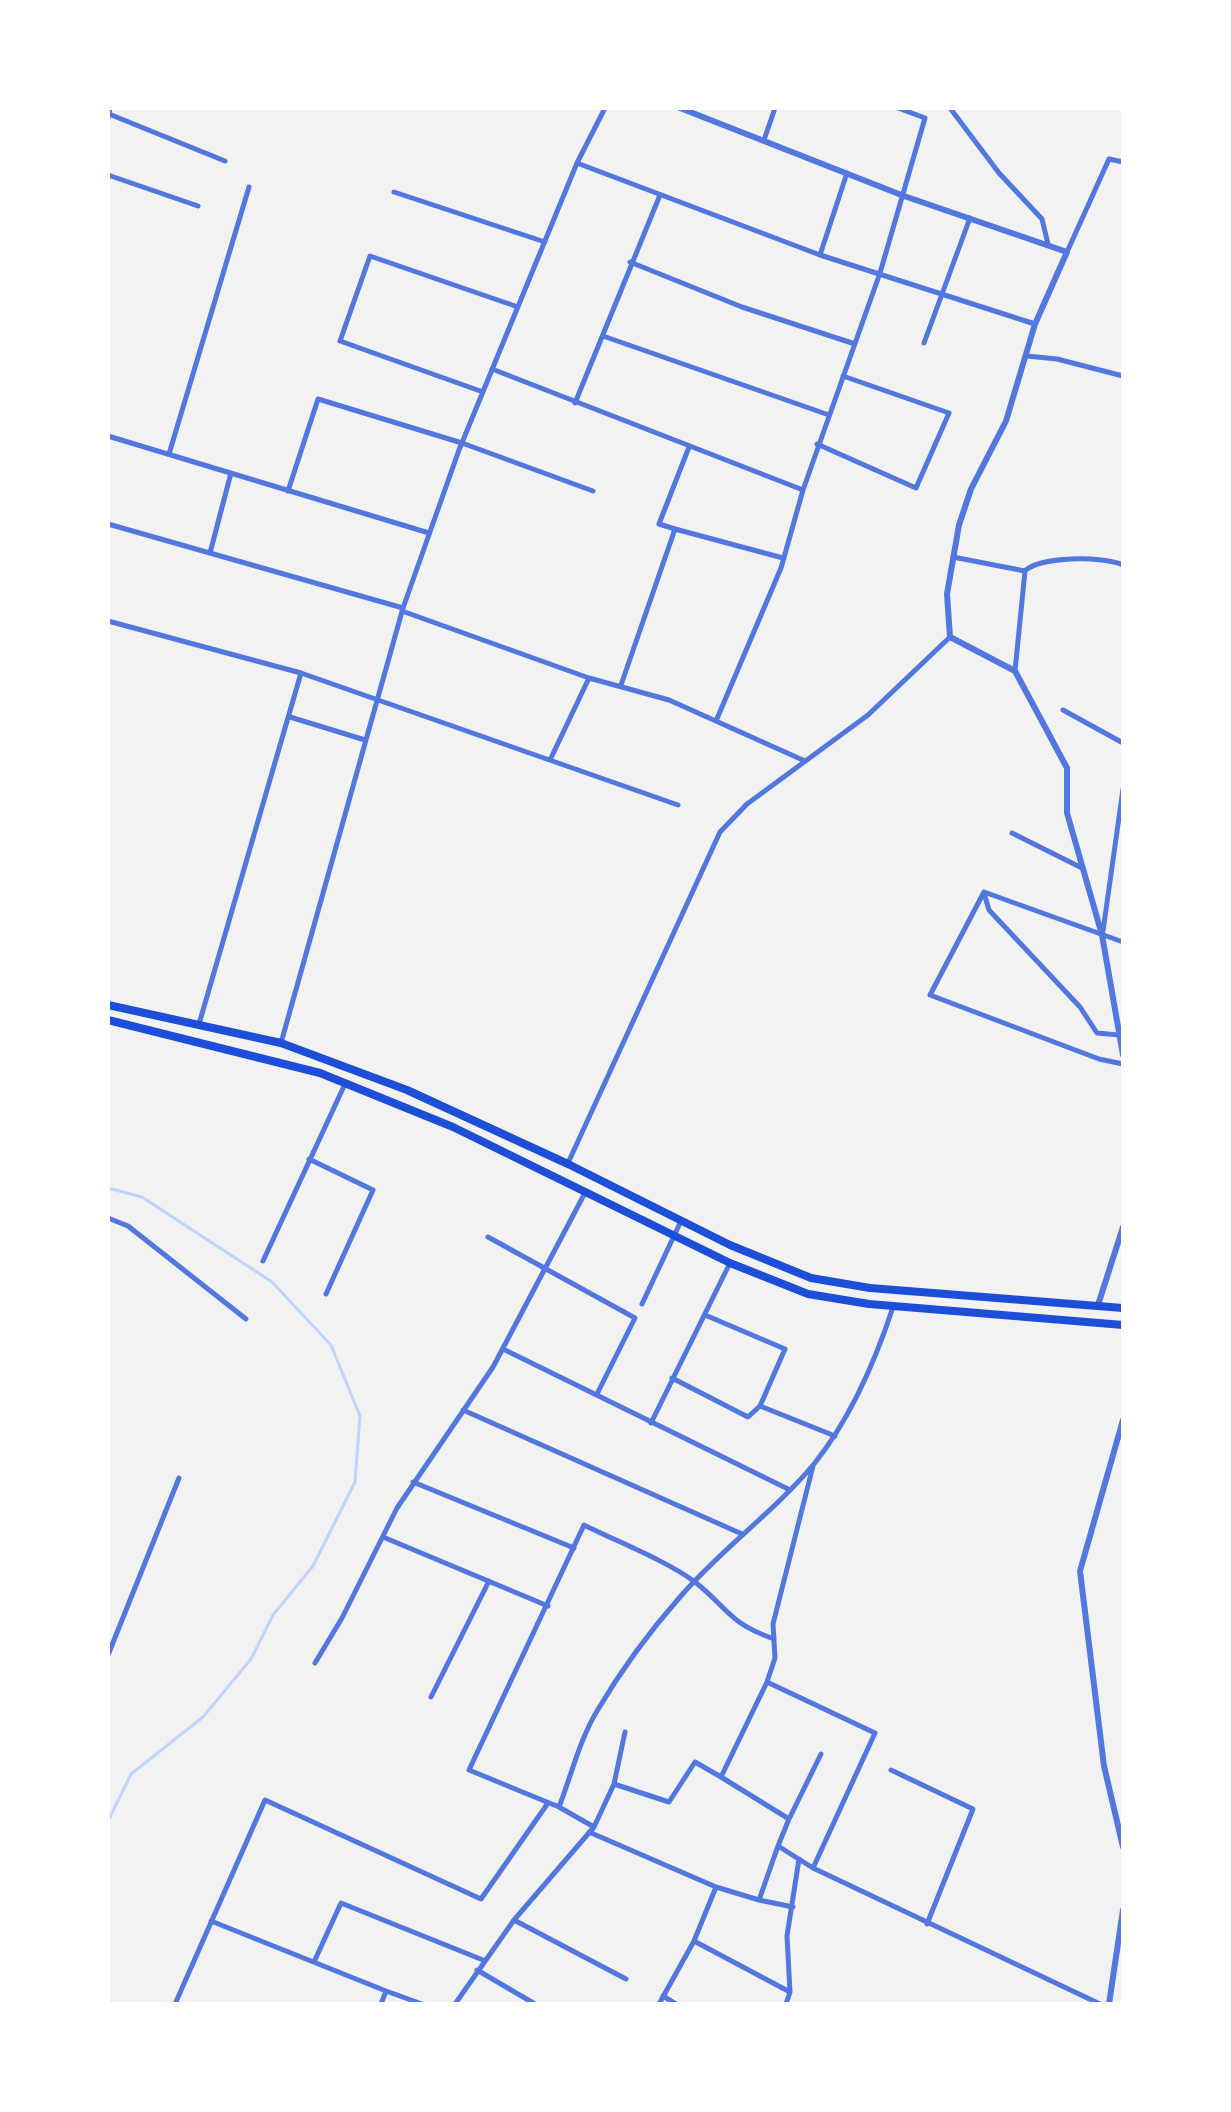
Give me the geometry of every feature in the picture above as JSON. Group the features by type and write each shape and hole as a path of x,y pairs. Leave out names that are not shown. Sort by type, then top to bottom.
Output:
{"main road":[{"path":"108,1005 281,1043 407,1090 568,1164 714,1238 811,1278 870,1288 1123,1308"},
{"path":"108,1020 275,1060 345,1084 453,1127 730,1263 808,1294 894,1306 1123,1325"},
{"path":"709,1252 714,1238"}],"street":[{"path":"110,108 108,116 225,161"},
{"path":"281,1043 402,610 462,443 577,163 605,108"},
{"path":"680,108 904,196 1067,252"},
{"path":"764,140 775,108"},
{"path":"716,721 783,558 817,444 880,273 904,196 925,118 898,108"},
{"path":"950,108 999,173 1042,219 1048,244"},
{"path":"950,637 947,594 971,489 1006,421 1035,324 1109,159 1123,162"},
{"path":"577,163 820,255 1035,324"},
{"path":"820,255 847,172"},
{"path":"108,175 198,206"},
{"path":"169,454 249,187"},
{"path":"394,192 545,242"},
{"path":"575,403 630,262 660,195"},
{"path":"924,343 970,218"},
{"path":"483,392 340,341 370,256 518,307"},
{"path":"630,262 742,307 855,344"},
{"path":"603,336 829,415"},
{"path":"1027,356 1057,359 1123,376"},
{"path":"492,369 803,490"},
{"path":"817,444 916,488 949,413 843,376"},
{"path":"288,491 318,399 462,443 593,491"},
{"path":"108,436 429,533"},
{"path":"689,447 659,524 783,558"},
{"path":"210,553 231,473"},
{"path":"108,524 402,610 589,678 669,700 805,761"},
{"path":"621,685 675,529"},
{"path":"1123,554 1121,564 1036,562 1025,571 1015,671 1067,768 1067,813 1102,935 1123,1055"},
{"path":"953,557 1025,571"},
{"path":"108,621 301,673 678,805"},
{"path":"950,637 1015,671"},
{"path":"568,1164 720,832 747,804 868,715 950,637"},
{"path":"199,1024 301,673"},
{"path":"551,758 589,678"},
{"path":"1063,710 1123,743"},
{"path":"290,717 365,740"},
{"path":"1102,935 1123,789"},
{"path":"1012,833 1082,868"},
{"path":"984,892 1123,942"},
{"path":"984,892 989,910 1080,1007 1097,1033 1119,1035"},
{"path":"984,892 930,995 1099,1059 1123,1064"},
{"path":"263,1261 345,1084"},
{"path":"309,1159 373,1190 326,1294"},
{"path":"315,1663 413,1482 503,1349 587,1191"},
{"path":"108,1218 128,1226 246,1319"},
{"path":"642,1304 681,1221"},
{"path":"1098,1305 1123,1227"},
{"path":"488,1237 635,1318 597,1394"},
{"path":"651,1423 730,1263"},
{"path":"175,2004 265,1800 481,1899 553,1805 596,1712 671,1608 813,1465 835,1436 877,1357 894,1306"},
{"path":"672,1378 748,1417 760,1406 785,1349 705,1315"},
{"path":"503,1349 788,1489"},
{"path":"760,1406 835,1436"},
{"path":"463,1410 742,1534"},
{"path":"1123,1420 1080,1571 1104,1766 1123,1847"},
{"path":"721,1777 767,1682 775,1658 773,1624 813,1465"},
{"path":"108,1655 179,1478"},
{"path":"413,1482 574,1548"},
{"path":"774,1639 751,1631 728,1616 694,1582 584,1525 469,1770 553,1805 592,1829 716,1887 793,1907"},
{"path":"383,1537 548,1606"},
{"path":"431,1697 489,1581"},
{"path":"767,1682 875,1733 813,1868"},
{"path":"455,2004 514,1920 592,1829 614,1784 625,1732"},
{"path":"759,1900 789,1819 821,1754"},
{"path":"614,1784 669,1802 695,1762 789,1819"},
{"path":"891,1770 973,1809 927,1924"},
{"path":"778,1846 813,1868 927,1924 1100,2004"},
{"path":"786,2004 790,1992 787,1936 799,1859"},
{"path":"659,2004 694,1941 716,1887"},
{"path":"314,1962 341,1903 483,1960"},
{"path":"1109,2004 1123,1910"},
{"path":"514,1920 626,1979"},
{"path":"211,1921 422,2004"},
{"path":"694,1941 790,1992"},
{"path":"477,1970 535,2004"},
{"path":"381,2004 386,1991"},
{"path":"663,1996 676,2004"}],"waterway":[{"path":"108,1188 142,1197 272,1282 331,1345 360,1416 355,1482 313,1566 273,1615 251,1659 203,1717 131,1774 108,1821"}]}
